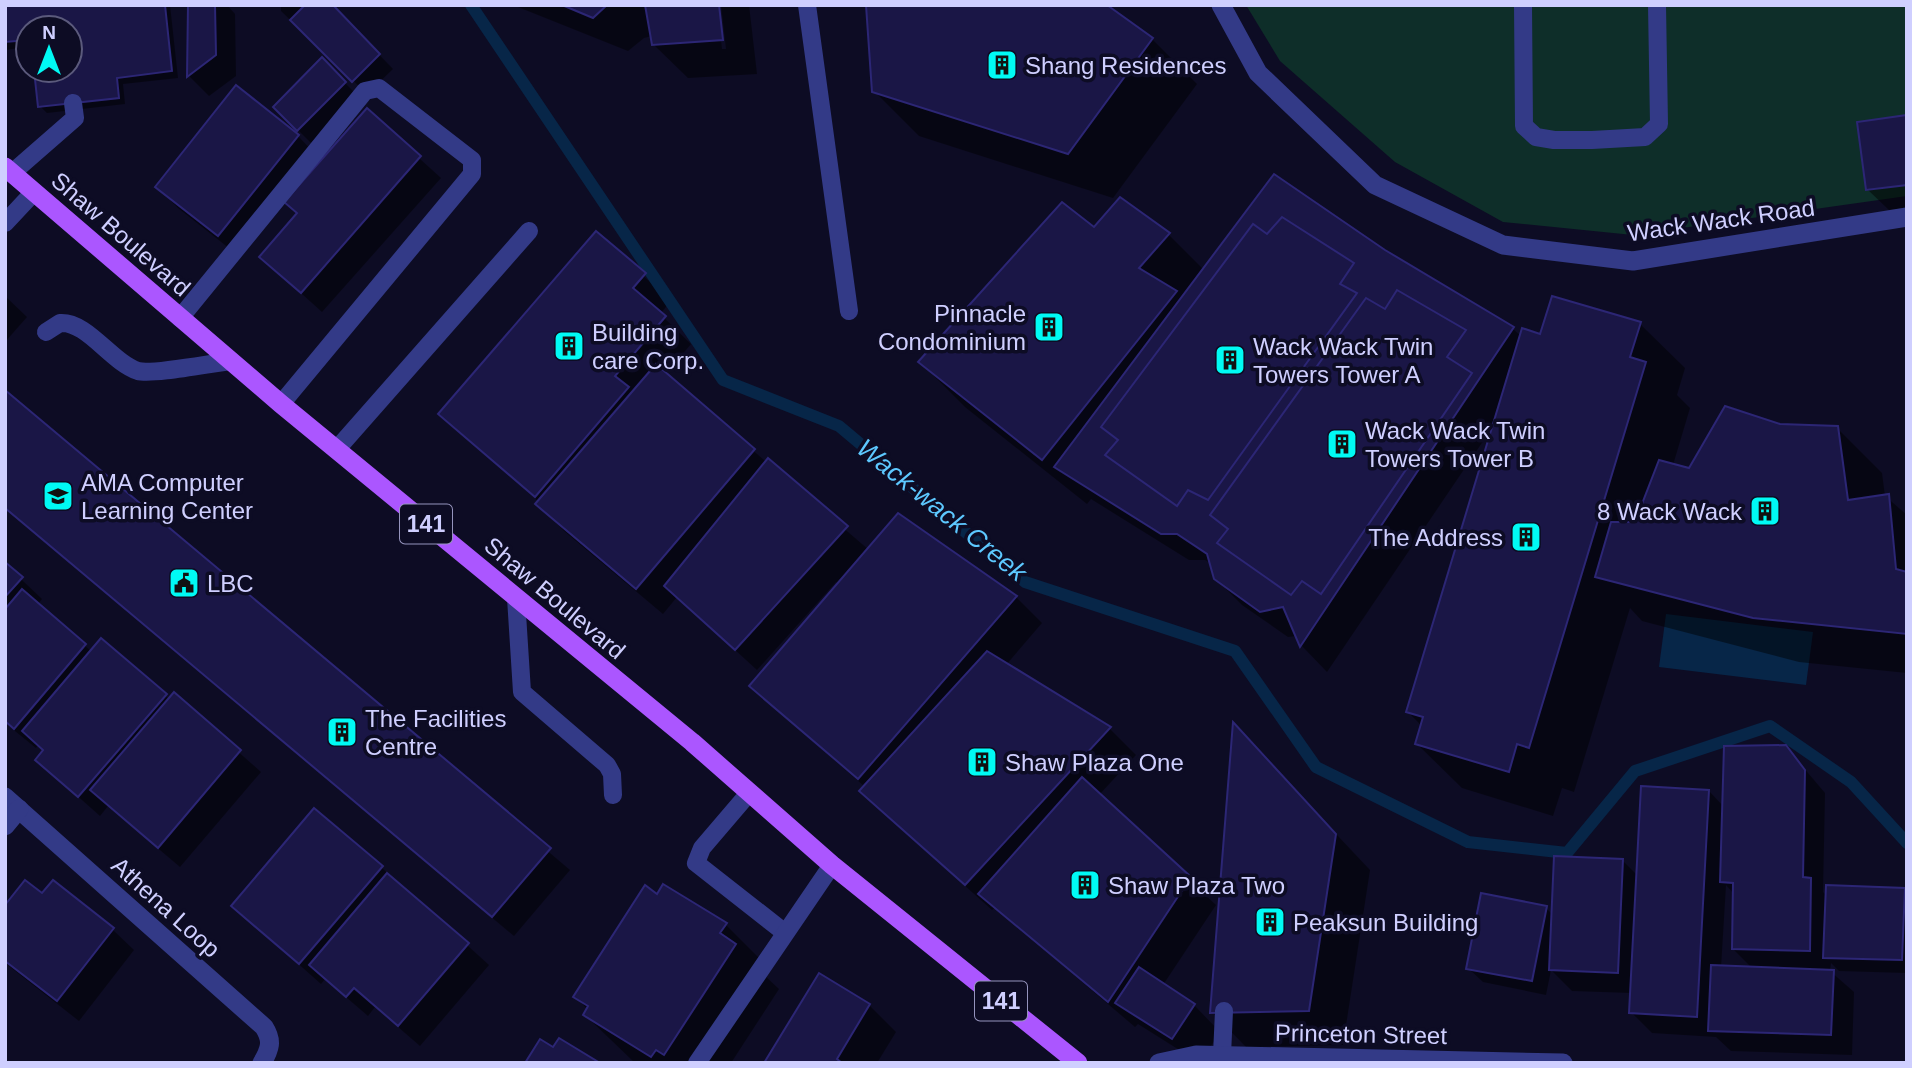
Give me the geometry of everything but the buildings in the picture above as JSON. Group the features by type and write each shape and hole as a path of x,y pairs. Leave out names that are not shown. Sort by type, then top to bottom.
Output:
{"main road":[{"name":"Shaw Boulevard","path":"9,170 281,404 832,865 1078,1063"}],"street":[{"name":"Wack Wack Road","path":"1221,5 1258,73 1376,185 1503,245 1633,261 1907,217"},
{"path":"5,826 12,803"},
{"name":"Athena Loop","path":"12,803 264,1027 270,1035 270,1048 262,1063"},
{"name":"Princeton Street","path":"1159,1063 1196,1055 1563,1063"}],"lane":[{"path":"807,5 849,311"},
{"path":"1523,5 1524,126 1536,137 1554,141 1644,137 1659,124 1657,5"},
{"path":"180,318 365,91 379,88 472,160 472,174 281,404"},
{"path":"9,170 75,118 73,103"},
{"path":"5,223 34,192"},
{"path":"337,449 528,231"},
{"path":"46,332 60,323 76,325 121,363 141,372 231,361"},
{"path":"516,598 522,692 607,765 612,774 613,795"},
{"path":"749,793 702,848 696,863 784,932"},
{"path":"697,1063 832,865"},
{"path":"1222,1055 1224,1011"}],"green space":[{"path":"1246,5 1907,5 1907,196 1633,235 1503,222 1395,162 1280,61"}],"water":[{"path":"1666,614 1813,632 1806,685 1659,667"}],"waterway":[{"name":"Wack-wack Creek","path":"471,5 723,380 839,426 1025,582 1235,651 1316,767 1468,842 1567,853 1635,771 1770,726 1851,782 1907,843"}],"place":[{"name":"Shang Residences","path":"1002,65"},
{"name":"Pinnacle Condominium","path":"1049,327"},
{"name":"Building care Corp.","path":"569,346"},
{"name":"Wack Wack Twin Towers Tower A","path":"1230,360"},
{"name":"Wack Wack Twin Towers Tower B","path":"1342,444"},
{"name":"AMA Computer Learning Center","path":"58,496"},
{"name":"8 Wack Wack","path":"1765,511"},
{"name":"The Address","path":"1526,537"},
{"name":"LBC","path":"184,583"},
{"name":"The Facilities Centre","path":"342,732"},
{"name":"Shaw Plaza One","path":"982,762"},
{"name":"Shaw Plaza Two","path":"1085,885"},
{"name":"Peaksun Building","path":"1270,922"}]}
